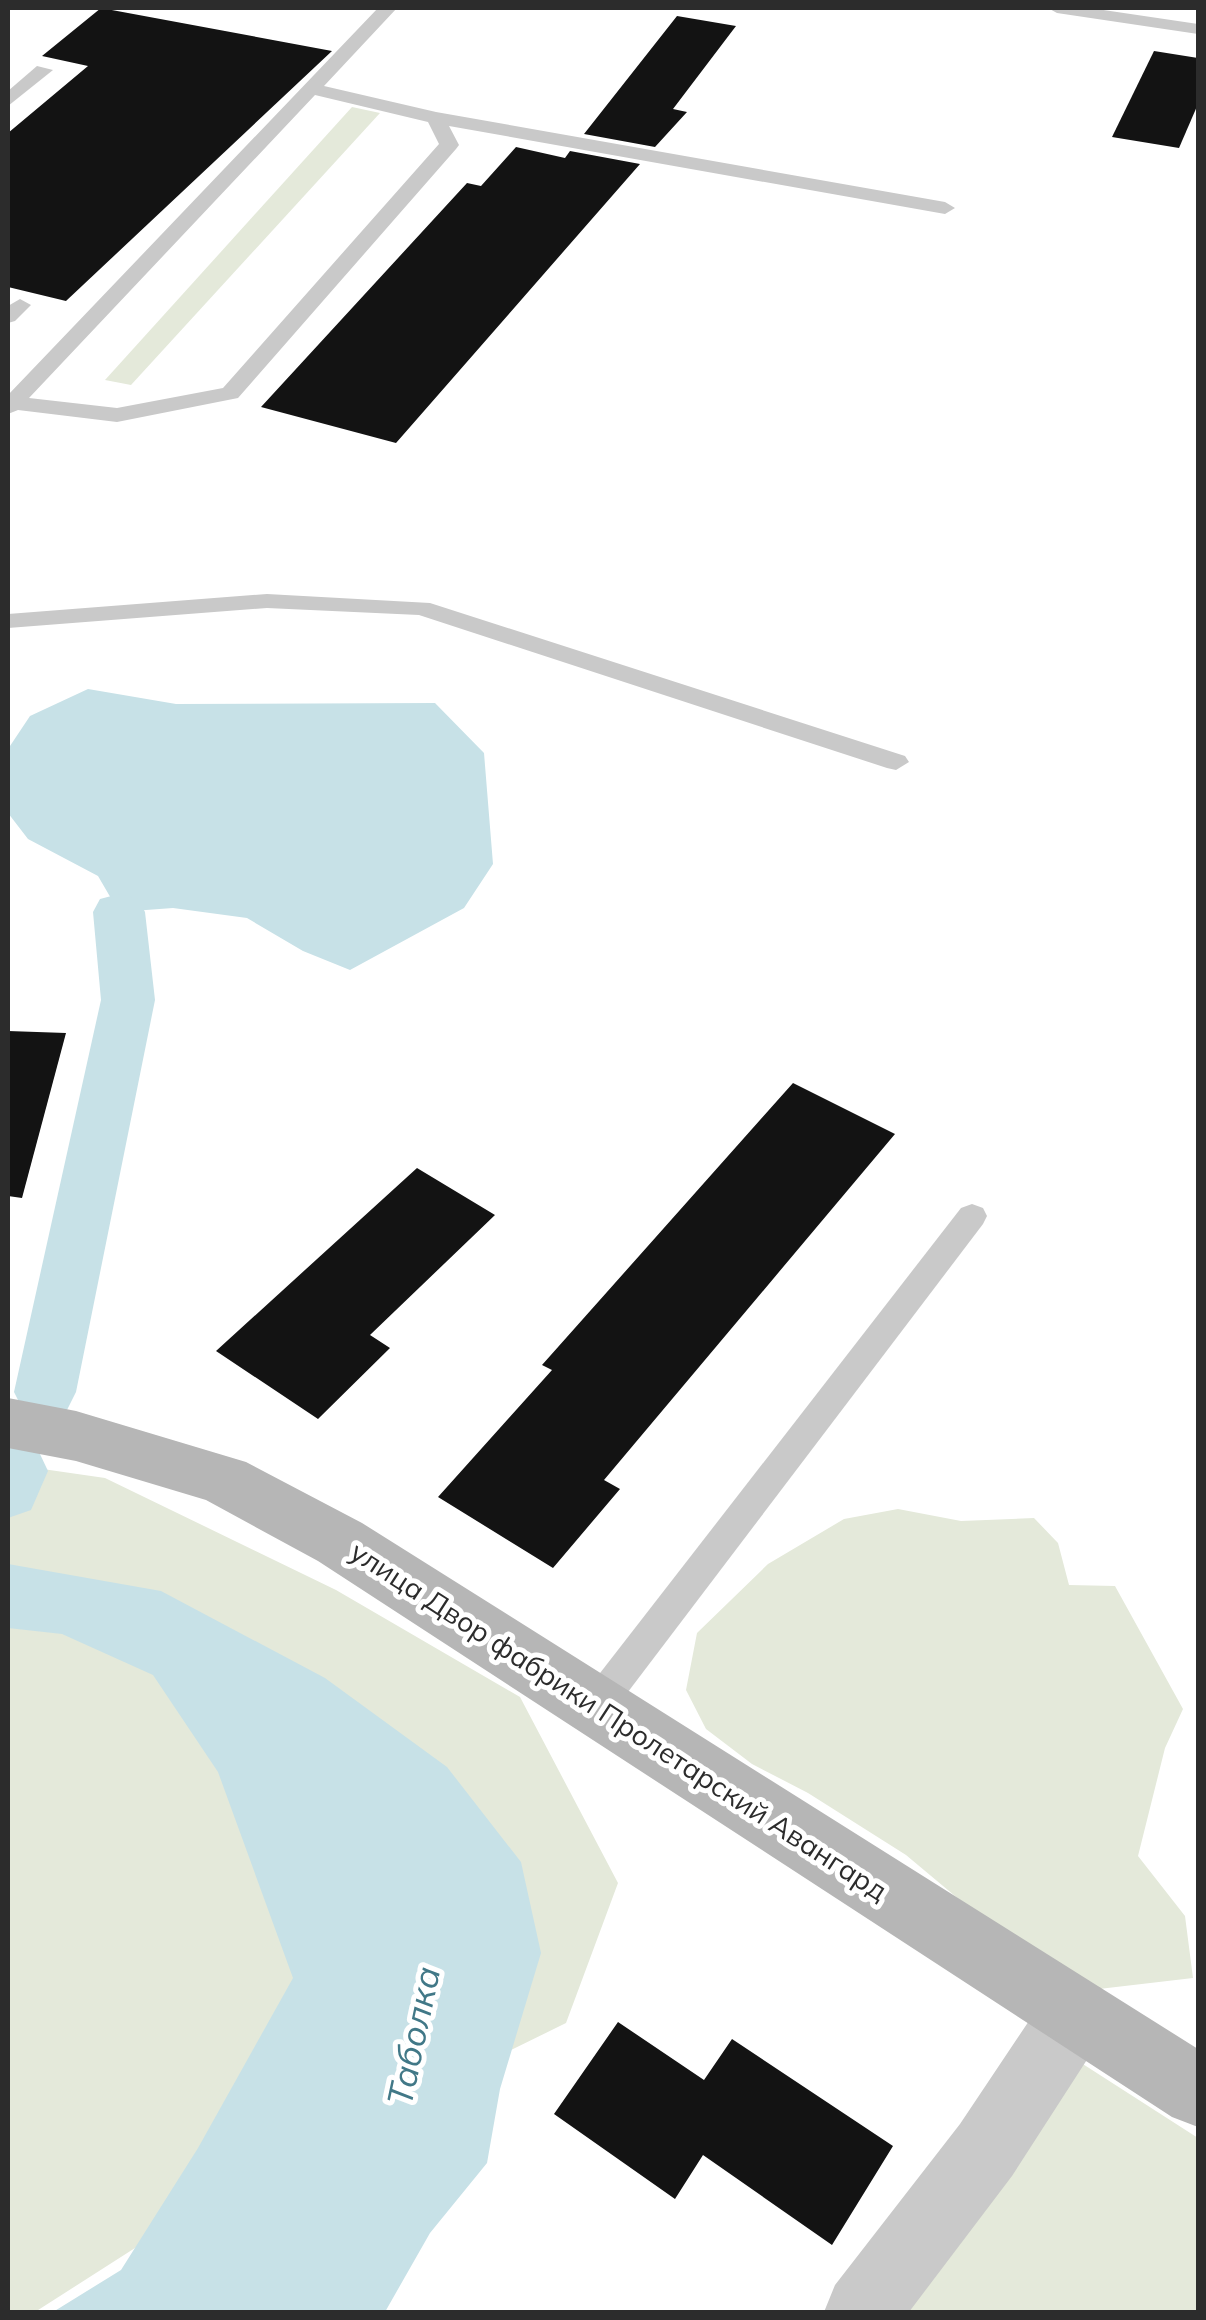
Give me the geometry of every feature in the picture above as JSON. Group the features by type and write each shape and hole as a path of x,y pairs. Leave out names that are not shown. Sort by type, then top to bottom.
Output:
{"street":[{"name":"улица Двор фабрики Пролетарский Авангард","path":"8,1423 76,1436 224,1480 340,1542 1198,2090"},
{"path":"862,2312 986,2150 1076,2012"}],"lane":[{"path":"9,404 388,8"},
{"path":"1057,8 1198,29"},
{"path":"8,100 44,70"},
{"path":"312,89 436,118 944,208"},
{"path":"9,404 117,415 230,393 449,145 436,118"},
{"path":"8,621 267,601 421,608 896,762"},
{"path":"596,1706 972,1216"}],"shaded area":[{"path":"352,107 380,113 131,385 105,380"},
{"path":"8,1464 105,1478 336,1590 520,1697 618,1883 566,2023 221,2193 35,2312 8,2312"},
{"path":"898,1509 961,1521 1034,1518 1058,1543 1069,1585 1115,1586 1183,1709 1165,1748 1138,1856 1185,1916 1193,1978 1099,1989 1004,1937 906,1855 808,1793 752,1764 706,1729 686,1690 697,1633 768,1564 844,1519"},
{"path":"1075,2059 1198,2138 1198,2312 895,2312 998,2177"}],"water":[{"path":"88,689 176,704 435,703 484,753 493,864 464,908 350,970 303,951 247,918 173,908 119,912 98,876 28,839 8,813 8,749 30,716"},
{"name":"Таболка","path":"8,1564 161,1591 325,1678 447,1767 521,1862 541,1953 500,2089 487,2163 430,2233 385,2312 53,2312 121,2270 198,2148 293,1978 218,1772 153,1675 62,1634 8,1628"}],"building":[{"path":"101,8 332,51 66,301 8,287 8,133 88,66 42,56"},
{"path":"677,16 736,26 673,109 687,112 655,147 584,134"},
{"path":"1154,51 1198,58 1198,104 1179,148 1112,137"},
{"path":"516,147 565,158 570,151 640,164 396,443 261,407 467,183 481,186"},
{"path":"8,1031 66,1033 22,1198 8,1196"},
{"path":"793,1083 895,1134 604,1480 620,1489 553,1568 438,1497 552,1370 542,1365"},
{"path":"417,1168 495,1215 370,1335 390,1348 318,1419 216,1351"},
{"path":"618,2022 704,2080 732,2039 893,2146 832,2245 703,2155 675,2199 554,2114"}],"waterway":[{"path":"45,1392 128,1000 119,912"},
{"path":"8,1491 16,1471"}]}
